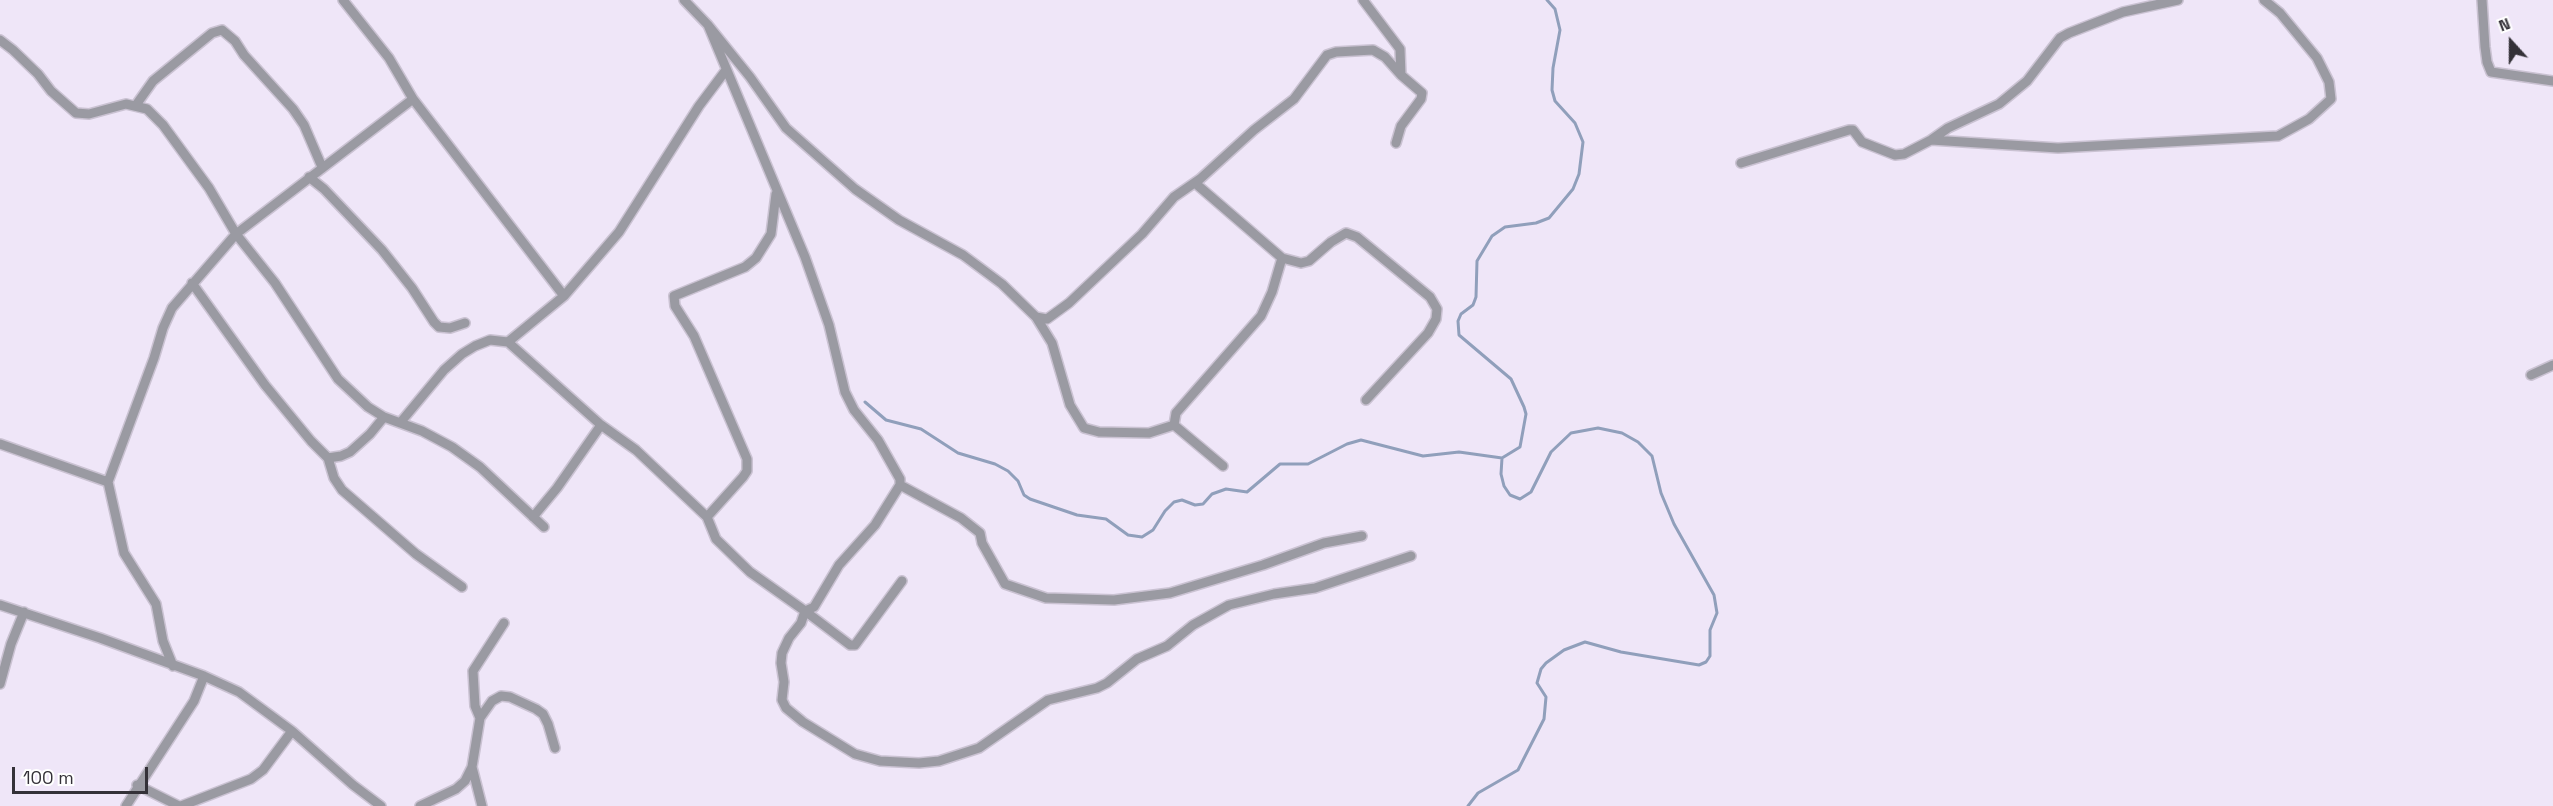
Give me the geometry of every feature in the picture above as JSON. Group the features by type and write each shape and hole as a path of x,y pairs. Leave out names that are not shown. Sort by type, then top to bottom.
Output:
{"street":[{"path":"344,0 389,58 413,99 564,296"},
{"path":"684,0 708,25 750,77 786,128 855,189 899,220 963,255 1002,284 1036,317 1052,343 1070,405 1084,428 1099,432 1149,433 1174,425"},
{"path":"1363,0 1400,49 1401,75"},
{"path":"1741,163 1849,130 1853,130 1862,142 1895,155 1913,151 1948,128 1999,104 2027,81 2060,38 2068,33 2123,12 2178,0"},
{"path":"1931,140 2058,148 2277,136 2309,119 2331,99 2329,82 2317,58 2280,13 2264,0"},
{"path":"2481,0 2487,62 2492,72 2553,81"},
{"path":"708,25 776,192 806,256 829,325 845,392 854,410 878,440 900,479 900,485 875,525 838,565 814,607 805,611 782,653 784,682 782,700 786,708 803,722 855,753 880,761 939,761 979,748 1048,700 1097,688 1107,683 1137,659 1167,646 1193,625 1229,605 1274,594 1315,588 1411,556"},
{"path":"136,105 153,81 212,33 222,30 235,41 244,55 293,109 304,125 322,167"},
{"path":"0,40 38,74 51,91 76,112 89,114 126,104 147,109 163,126 208,188 236,234 275,284 338,379 368,407 384,417 422,431 452,447 480,467 544,526"},
{"path":"1036,317 1047,319 1069,303 1142,234 1174,197 1195,183 1254,130 1294,99 1327,55 1336,51 1373,50 1385,57 1422,93 1421,99 1401,126 1396,143"},
{"path":"508,342 564,296 619,232 699,106 726,70"},
{"path":"173,666 164,640 156,604 124,553 108,482 163,328 172,308 236,234 413,99"},
{"path":"309,177 324,189 382,250 439,327 450,328 465,323"},
{"path":"1195,183 1282,258 1301,263 1309,261 1331,242 1346,233 1357,237 1434,302 1437,309 1436,319 1428,333 1366,400"},
{"path":"707,517 743,477 747,471 747,459 694,336 675,306 674,296 744,267 756,258 771,234 776,192"},
{"path":"1174,425 1176,413 1261,316 1272,292 1282,258"},
{"path":"192,283 265,385 310,441 328,458 334,478 342,490 416,554 462,587"},
{"path":"400,423 444,370 462,354 490,340 508,342 601,425 636,450 707,517 716,539 750,572 850,645 855,645 902,581"},
{"path":"2530,375 2553,365"},
{"path":"328,458 350,452 370,434 384,417"},
{"path":"533,517 601,425"},
{"path":"1174,425 1222,466"},
{"path":"0,444 108,482"},
{"path":"900,485 961,518 980,533 982,543 1005,584 1046,598 1114,600 1170,592 1263,566 1324,543 1362,536"},
{"path":"0,605 204,676 239,692 292,731 352,785 381,806"},
{"path":"0,684 11,644 24,612"},
{"path":"480,718 475,706 473,671 504,623"},
{"path":"126,806 137,785 194,701 204,676"},
{"path":"420,806 456,789 465,781 472,767 480,718 492,701 501,696 510,697 543,714 555,748"},
{"path":"137,785 180,806 251,779 263,770 292,731"},
{"path":"472,767 482,806"}],"waterway":[{"path":"1502,458 1520,447 1526,414 1524,407 1511,379 1459,335 1458,321 1461,314 1473,305 1476,297 1477,261 1492,236 1505,227 1536,223 1549,218 1573,189 1579,174 1583,142 1575,123 1555,101 1552,90 1553,68 1560,30 1555,9 1547,0"},
{"path":"865,402 886,420 921,429 958,453 995,464 1008,471 1018,481 1024,495 1030,499 1077,515 1106,519 1128,535 1142,537 1153,530 1165,511 1174,502 1182,500 1195,505 1203,504 1212,494 1226,489 1247,492 1280,464 1308,464 1347,444 1361,440 1423,456 1459,452 1502,458"},
{"path":"1468,806 1478,793 1518,770 1544,719 1546,697 1537,683 1541,669 1546,663 1564,650 1585,642 1621,652 1699,665 1706,662 1710,656 1710,630 1717,613 1714,595 1674,524 1661,493 1652,456 1638,442 1622,433 1598,428 1571,433 1551,452 1531,492 1520,499 1510,495 1504,486 1501,474 1502,458"}]}
